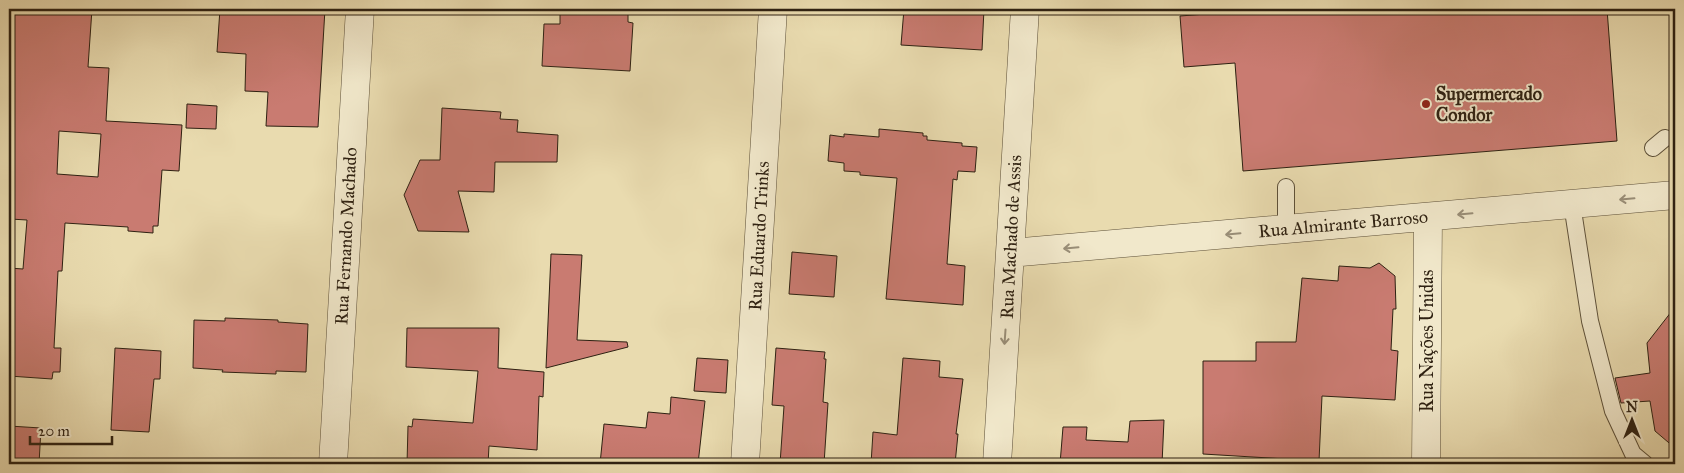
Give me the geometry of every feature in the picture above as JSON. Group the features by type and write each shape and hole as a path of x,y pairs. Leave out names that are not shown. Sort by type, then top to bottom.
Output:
{"street":[{"name":"Rua Fernando Machado","path":"333,464 360,9"},
{"name":"Rua Eduardo Trinks","path":"745,464 772,9"},
{"name":"Rua Machado de Assis","path":"997,464 1025,9"},
{"name":"Rua Almirante Barroso","path":"1010,253 1675,195"},
{"name":"Rua Nações Unidas","path":"1426,464 1428,217"}],"lane":[{"path":"1286,187 1286,229"},
{"path":"1572,204 1590,320 1613,411 1633,454 1645,464"}],"building":[{"path":"9,9 92,9 88,67 109,68 106,121 182,125 179,171 162,170 158,226 153,226 153,233 128,231 128,227 65,223 62,271 58,271 54,348 61,348 60,372 53,372 52,379 9,376 9,268 23,269 27,220 10,219","holes":["59,131 101,134 98,177 57,174"]},
{"path":"220,9 325,9 318,127 266,126 268,92 245,91 246,54 217,52"},
{"path":"560,9 602,9 602,13 628,14 628,22 633,23 630,71 542,66 544,24 560,24"},
{"path":"904,9 984,9 982,50 901,45"},
{"name":"Supermercado Condor","path":"1232,9 1607,9 1617,141 1243,171 1235,63 1184,67 1180,16 1232,12"},
{"path":"187,104 217,106 216,129 186,128"},
{"path":"442,108 501,112 500,119 518,120 517,132 558,135 557,162 495,162 494,192 458,191 469,232 418,231 404,195 420,160 440,160"},
{"path":"879,129 923,133 923,136 927,136 927,140 962,143 962,146 977,147 975,172 958,171 957,180 953,179 947,264 965,266 963,305 886,299 897,178 860,175 860,172 844,171 844,163 828,161 830,135 844,137 844,134 879,137"},
{"path":"792,252 837,256 834,297 789,294"},
{"path":"551,254 582,255 577,340 627,342 628,347 546,368"},
{"path":"1379,263 1395,276 1396,309 1393,309 1391,350 1398,351 1395,400 1322,396 1319,461 1203,454 1203,361 1256,361 1256,342 1296,342 1302,278 1338,281 1339,266 1370,268"},
{"path":"1675,307 1675,448 1655,431 1650,401 1621,403 1615,378 1650,373 1647,343"},
{"path":"225,318 278,320 278,322 308,324 306,372 276,371 276,374 222,372 223,370 193,368 194,320 225,321"},
{"path":"407,328 499,328 498,368 544,372 543,397 539,396 537,450 489,446 488,464 407,464 408,426 412,427 413,419 473,423 478,371 406,367"},
{"path":"115,348 161,351 160,379 154,379 149,432 111,430"},
{"path":"776,348 825,352 823,402 828,403 824,464 780,464 784,406 772,405"},
{"path":"697,358 728,360 726,393 694,391"},
{"path":"903,358 940,361 939,377 963,379 956,434 958,434 955,464 871,464 873,432 897,435"},
{"path":"671,397 705,401 698,464 600,464 604,424 646,428 648,412 670,414"},
{"path":"1164,420 1162,464 1060,464 1063,427 1087,427 1086,440 1128,442 1130,421"},
{"path":"9,426 41,428 39,464 9,464"}],"place":[{"name":"Supermercado Condor","path":"1426,104"}]}
